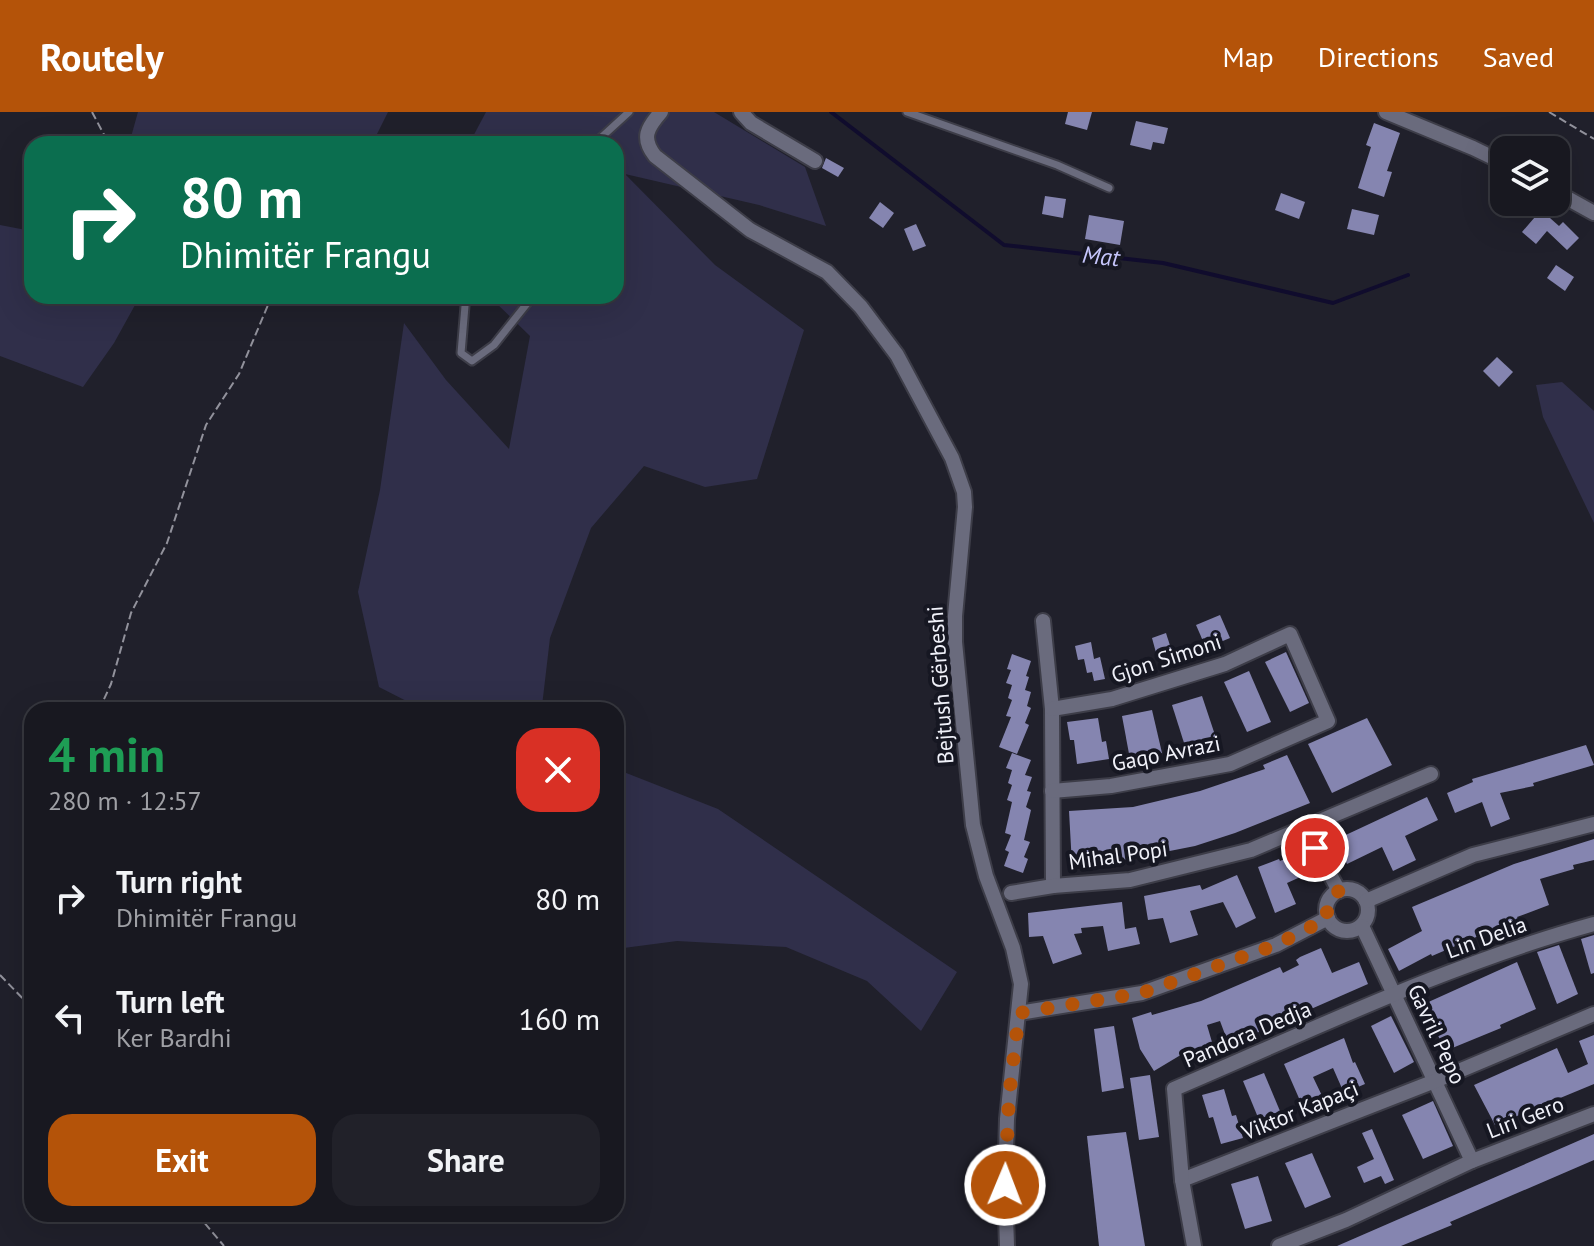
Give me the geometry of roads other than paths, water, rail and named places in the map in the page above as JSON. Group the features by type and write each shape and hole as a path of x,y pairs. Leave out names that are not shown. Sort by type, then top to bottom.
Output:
{"street":[{"name":"Bejtush Gërbeshi","path":"661,112 647,132 647,145 655,156 750,230 814,264 849,292 897,355 956,466 964,492 955,642 973,825 1021,984 1007,1119 1007,1246"},
{"path":"741,112 751,123 815,161"},
{"path":"1386,112 1490,156"},
{"path":"1570,200 1594,213"},
{"name":"Mihal Popi","path":"1043,621 1052,709 1053,886 1130,880 1251,850 1431,774"},
{"name":"Gjon Simoni","path":"1052,709 1112,699 1225,664 1290,634 1328,721"},
{"name":"Gaqo Avrazi","path":"1052,791 1111,786 1230,764 1328,721"},
{"path":"1366,901 1473,855 1594,824"},
{"path":"1304,827 1339,891"},
{"path":"1011,893 1053,886"},
{"path":"1351,889 1366,901 1368,914 1356,930 1337,929 1328,918 1329,899 1339,891 1351,889"},
{"path":"1019,1013 1142,993 1276,945 1328,918"},
{"name":"Lin Delia","path":"1394,994 1551,936 1594,924"},
{"name":"Gavril Pepo","path":"1362,926 1472,1161"},
{"name":"Pandora Dedja","path":"1194,1246 1182,1180 1174,1089 1394,994"},
{"name":"Viktor Kapaçi","path":"1182,1180 1435,1081 1594,1014"},
{"name":"Liri Gero","path":"1472,1161 1594,1114"},
{"path":"1279,1246 1346,1220 1472,1161"}],"lane":[{"path":"603,136 629,112"},
{"path":"907,112 1057,165 1109,188"},
{"path":"465,304 461,353 472,361 494,345 527,304"}],"waterway":[{"name":"Mat","path":"831,112 1004,245 1163,263 1333,303 1408,275"}]}
